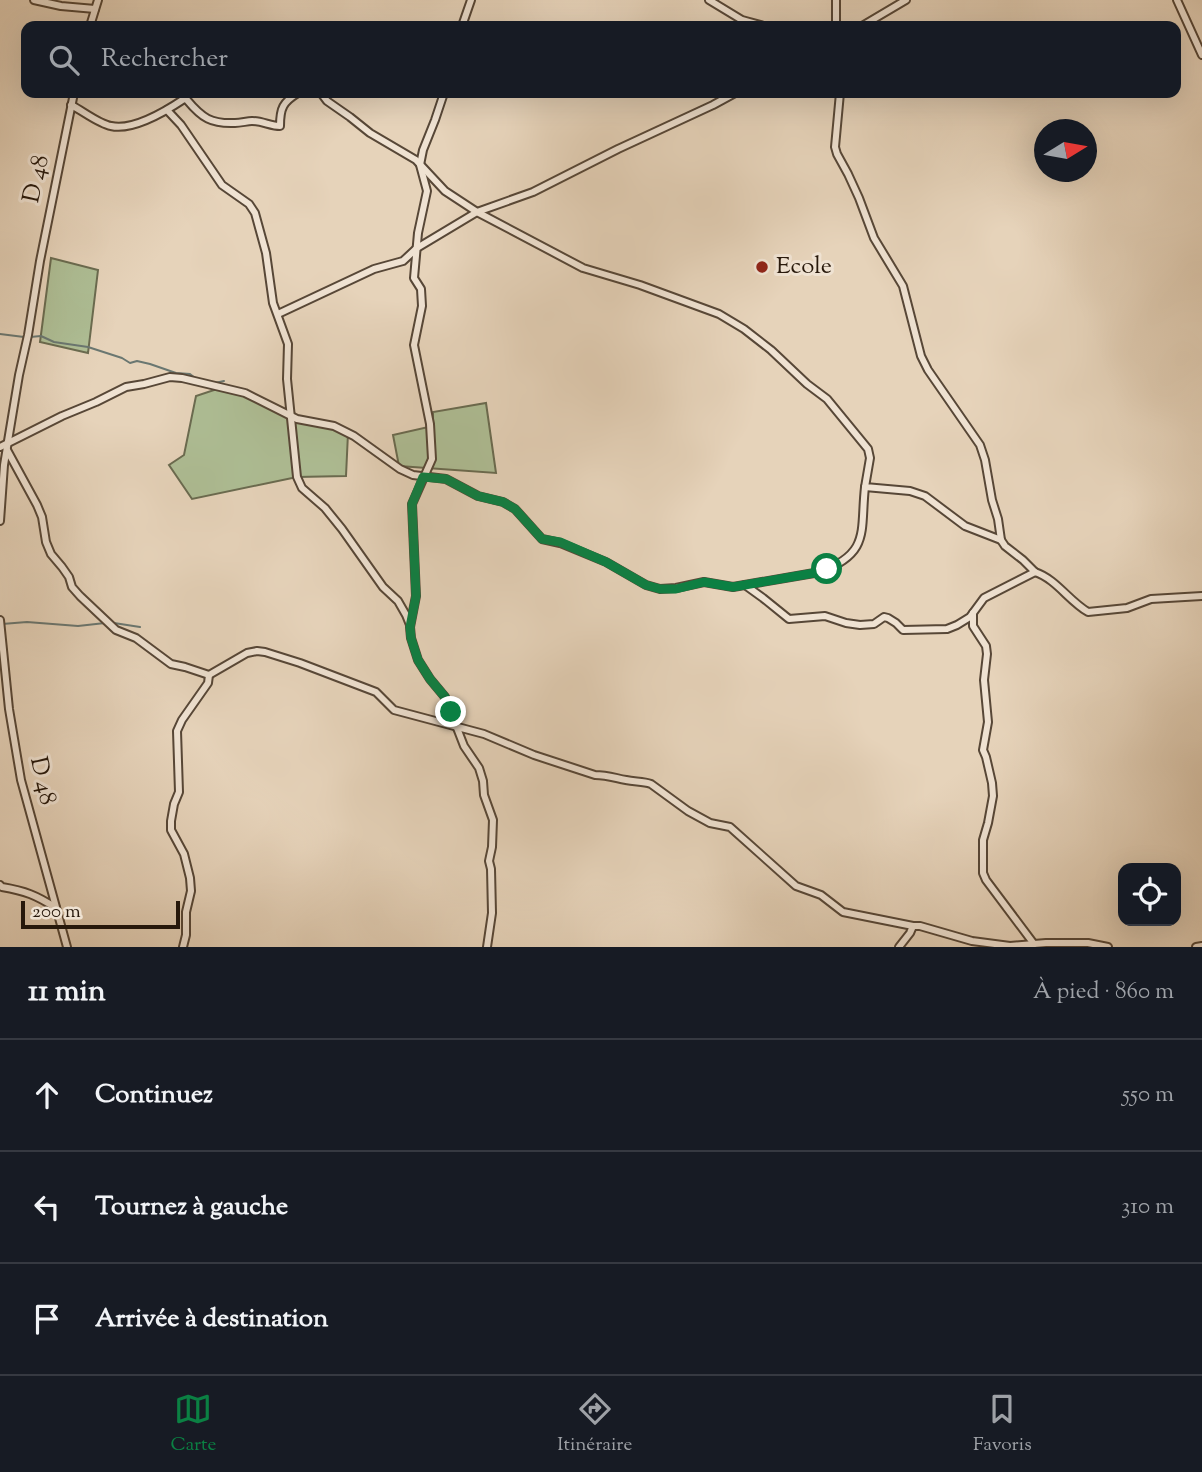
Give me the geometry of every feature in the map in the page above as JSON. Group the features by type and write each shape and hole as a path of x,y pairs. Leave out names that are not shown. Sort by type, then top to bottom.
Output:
{"street":[{"path":"34,0 95,9"},
{"path":"91,21 97,0"},
{"path":"465,21 471,0"},
{"path":"709,0 745,21"},
{"path":"835,0 836,21"},
{"path":"870,21 906,0"},
{"path":"1177,0 1202,55"},
{"name":"D 48","path":"0,522 5,447 73,98"},
{"path":"72,105 113,127 134,125 184,99 209,121 250,121 276,127 280,126 284,102 290,98"},
{"path":"325,98 370,133 416,159 445,191 477,212 583,268 640,285 719,314 771,350 827,399 868,449 870,458 862,511 861,540 845,559 820,572 733,587 704,582 676,589 660,589 646,585 606,562 560,542 542,539 515,509 503,502 478,496 446,479 413,475 400,469 334,426 298,419 245,393 170,377 126,387 62,415 5,447 37,505 51,554 80,596 116,631 136,638 171,664 209,675 247,653 265,652 376,692 394,710 484,734 534,755 595,775 644,781 710,823 730,827 796,886 821,895 843,912 920,926 972,941 1010,946 1088,943 1108,947"},
{"path":"410,627 416,596 412,504 432,459 430,424 414,345 422,306 421,289 414,278 416,248 427,191 420,164 442,98"},
{"path":"278,314 374,269 403,261 416,248 477,212 533,192 726,98"},
{"path":"840,98 835,147 837,154 874,238 903,286 921,356 980,445 1001,540 1005,546 1088,612 1127,608 1151,599 1202,596"},
{"path":"167,110 181,125 222,185 249,204 255,213 266,253 273,303 288,344 288,379 298,477 302,488 325,508 407,615 418,660 445,697 464,746 479,768 484,795 493,820 489,861 492,913 487,946"},
{"path":"865,487 910,491 925,496 965,526 1001,540"},
{"path":"745,585 789,620 825,617 859,625 874,624 884,617 903,630 947,629 970,617 972,611 993,592 1035,572"},
{"path":"972,611 973,626 986,646 987,654 984,680 988,722 983,750 993,796 982,840 983,873 1034,944"},
{"name":"D 48","path":"0,620 7,693 19,771 67,947"},
{"path":"183,947 191,891 184,854 171,830 173,804 178,792 177,732 182,720 208,683 209,675"},
{"path":"0,885 25,891 56,908"},
{"path":"899,947 913,926"},
{"path":"1196,947 1202,946"}],"green space":[{"path":"51,258 98,270 88,353 40,342"},
{"path":"220,388 245,393 297,419 348,433 346,476 297,477 192,499 169,465 184,455 196,396"},
{"path":"486,403 496,473 399,466 393,435 433,426 433,412"}],"waterway":[{"path":"0,334 24,337"},
{"path":"30,337 41,336 54,342 88,347 130,363 137,361 176,373 190,374 195,378"},
{"path":"215,383 224,381"},
{"path":"2,624 27,622 78,626 105,623"},
{"path":"114,623 140,627"}],"place":[{"name":"Ecole","path":"762,267"}],"route":[{"path":"451,712 445,697 418,660 411,638 410,627 416,596 412,504 423,477 446,479 478,496 503,502 515,509 542,539 560,542 606,562 646,585 660,589 676,589 704,582 733,587 827,569"}]}
